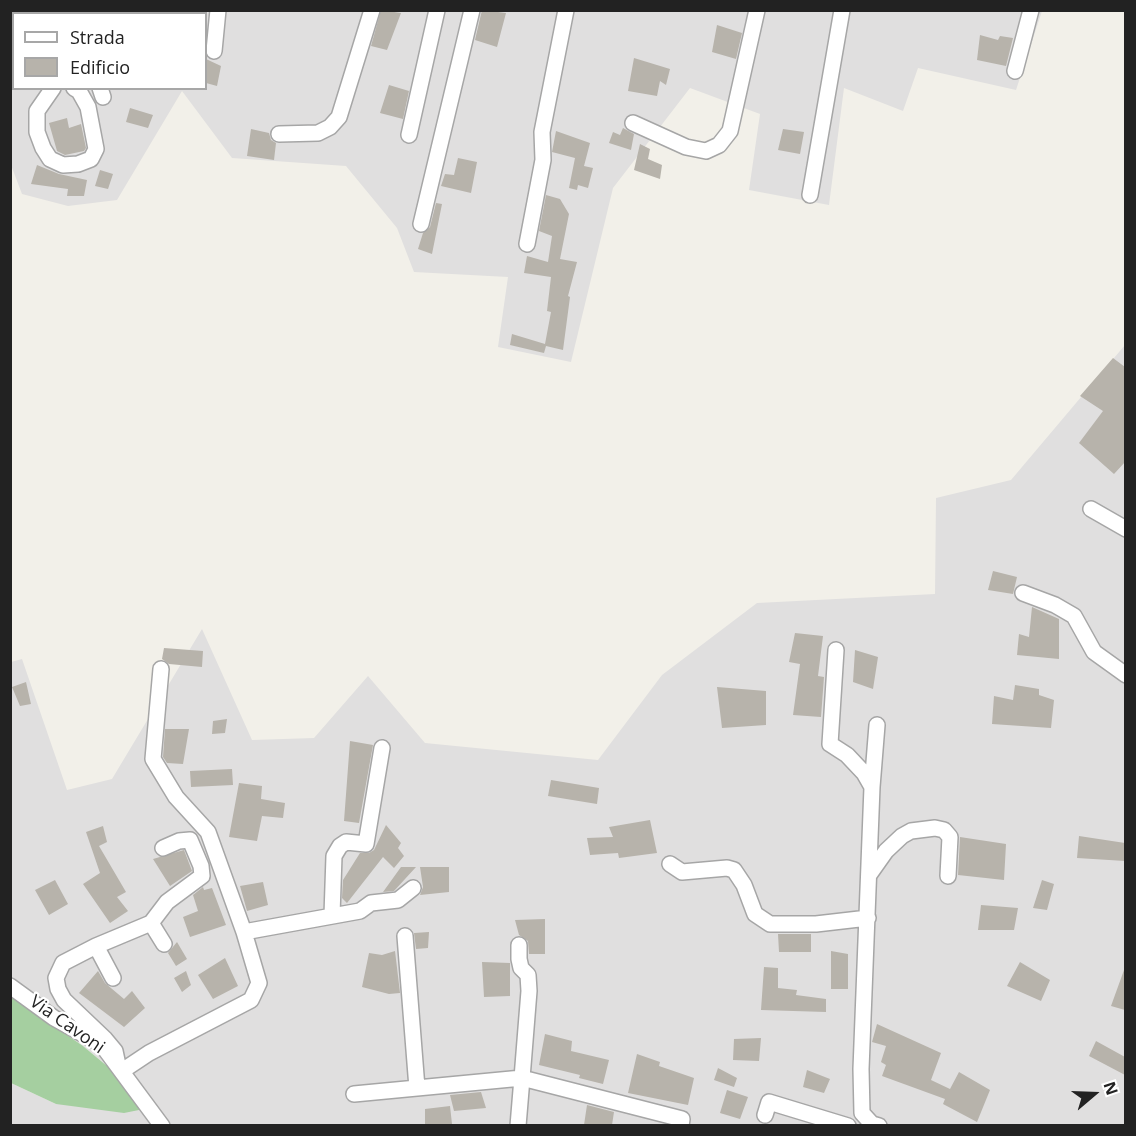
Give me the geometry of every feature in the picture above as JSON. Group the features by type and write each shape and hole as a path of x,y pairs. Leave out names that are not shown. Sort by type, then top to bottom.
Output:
{"street":[{"path":"214,51 219,10"},
{"path":"279,134 318,133 330,127 339,117 372,10"},
{"path":"409,135 437,10"},
{"path":"421,224 472,10"},
{"path":"527,244 543,160 543,132 566,10"},
{"path":"633,123 686,147 706,151 719,145 730,131 757,10"},
{"path":"810,195 842,10"},
{"path":"1015,71 1031,10"},
{"path":"52,90 37,111 38,132 43,148 51,159 63,165 78,164 91,159 96,149 87,107 77,90"},
{"path":"1091,509 1124,526"},
{"path":"1023,593 1055,605 1074,616 1094,652 1125,675"},
{"path":"836,650 830,744 847,755 864,773 872,787"},
{"path":"161,669 153,759 176,798 208,832 259,983 250,1000 120,1068 115,1051 64,1000 58,990 56,978 63,963 96,946 151,923 167,902 202,876 201,866 190,840 163,848"},
{"path":"872,1125 862,1113 861,1069 872,787 877,725"},
{"path":"332,915 334,856 340,846 346,842 366,844 382,748"},
{"path":"869,875 886,851 902,836 911,831 935,828 944,831 950,837 948,876"},
{"path":"670,864 682,872 727,868 735,870 744,885 755,914 770,924 816,924 868,918"},
{"path":"243,933 360,911 378,902 398,900 413,888"},
{"path":"151,923 164,944"},
{"path":"405,936 417,1088"},
{"path":"518,1125 529,991 528,975 521,968 519,959 519,945"},
{"path":"96,946 113,978"},
{"name":"Via Cavoni","path":"10,986 54,1017 102,1045 162,1125"},
{"path":"354,1094 522,1078 682,1119 681,1125"},
{"path":"765,1115 769,1102 848,1125"}],"shaded area":[{"path":"11,11 1042,11 1016,90 918,68 903,111 844,88 829,205 749,190 760,114 690,88 613,188 571,362 498,347 508,277 414,272 397,228 346,166 232,158 182,91 117,200 68,206 22,194 11,165"},
{"path":"1125,345 1125,1125 11,1125 11,1083 56,1104 113,1071 83,1046 11,996 11,662 22,659 67,790 112,779 202,629 252,740 314,738 368,676 425,743 598,760 662,675 757,603 935,594 936,498 1011,480"}],"green space":[{"path":"10,996 83,1046 113,1071 144,1109 124,1113 56,1104 11,1083"}],"building":[{"path":"381,10 401,13 387,50 371,46"},
{"path":"482,10 506,13 497,47 475,40"},
{"path":"717,25 742,33 736,59 712,52"},
{"path":"980,35 998,40 1000,36 1013,38 1006,66 977,60"},
{"path":"634,58 670,69 666,85 660,81 657,96 628,91"},
{"path":"207,59 221,66 217,86 207,83"},
{"path":"389,85 409,91 403,119 380,113"},
{"path":"130,108 153,115 148,128 126,122"},
{"path":"67,118 69,128 81,124 86,148 84,151 65,155 57,151 49,123"},
{"path":"623,128 634,134 631,150 609,143 613,132 620,135"},
{"path":"251,129 269,133 271,140 276,143 274,160 247,156"},
{"path":"783,129 804,132 800,154 778,150"},
{"path":"556,131 590,143 584,166 593,168 588,188 578,185 577,190 569,188 575,158 552,152"},
{"path":"640,144 650,149 648,159 662,165 660,179 634,170"},
{"path":"458,158 477,162 471,193 441,186 445,174 454,175"},
{"path":"37,165 59,174 87,180 84,196 67,196 68,189 31,184"},
{"path":"100,170 113,174 108,189 95,186"},
{"path":"546,195 560,199 569,214 560,259 577,262 568,296 570,297 563,350 546,346 544,353 510,345 512,334 545,344 551,312 547,311 551,277 524,273 527,256 548,262 552,236 539,231"},
{"path":"436,203 442,204 432,254 418,249 423,233 430,227"},
{"path":"1113,358 1125,367 1125,462 1114,474 1079,443 1103,411 1080,396"},
{"path":"993,571 1017,577 1013,594 988,590"},
{"path":"1032,607 1059,619 1059,659 1017,655 1019,634 1029,637"},
{"path":"795,633 823,636 818,676 824,677 821,717 793,715 800,664 789,662"},
{"path":"164,648 203,651 202,667 169,664 162,659"},
{"path":"855,650 878,657 873,689 853,682"},
{"path":"26,682 31,704 20,706 12,687"},
{"path":"1015,685 1039,689 1039,695 1054,700 1051,728 992,724 994,696 1013,700"},
{"path":"717,687 766,691 766,725 722,728"},
{"path":"227,719 225,733 212,734 213,721"},
{"path":"165,729 189,729 183,764 167,763 163,757"},
{"path":"350,741 373,745 359,823 344,821"},
{"path":"232,769 233,785 191,787 190,771"},
{"path":"551,780 599,788 597,804 548,796"},
{"path":"239,783 262,786 261,799 285,803 283,818 262,816 257,841 229,837"},
{"path":"650,820 657,853 619,858 618,853 590,855 587,838 613,837 609,827"},
{"path":"386,825 401,843 398,848 404,856 394,868 383,857 347,903 342,898 343,880 360,853 369,853 374,850"},
{"path":"103,826 107,842 99,846 126,892 117,897 128,911 110,923 83,884 100,873 86,832"},
{"path":"1079,836 1125,843 1125,861 1077,858"},
{"path":"960,837 1006,844 1004,880 958,875"},
{"path":"184,850 192,871 170,886 153,859"},
{"path":"401,867 416,867 394,891 383,892"},
{"path":"420,867 449,867 449,892 420,895 423,887"},
{"path":"55,880 68,904 49,915 35,890"},
{"path":"1042,880 1054,884 1047,910 1033,908"},
{"path":"263,882 268,905 247,911 240,886"},
{"path":"203,887 204,890 212,888 226,925 190,937 183,917 198,911 193,895"},
{"path":"981,905 1018,908 1014,930 978,930"},
{"path":"545,919 545,954 529,954 528,941 519,935 515,920"},
{"path":"429,932 428,948 416,949 414,933"},
{"path":"778,934 811,934 811,952 779,952"},
{"path":"177,942 187,959 176,966 168,953"},
{"path":"395,951 400,993 389,994 362,987 369,953 382,955"},
{"path":"831,951 848,954 848,989 831,989"},
{"path":"225,958 238,986 213,999 198,975"},
{"path":"482,962 510,963 510,996 484,997"},
{"path":"1020,962 1050,980 1041,1001 1007,986"},
{"path":"764,967 778,968 778,988 797,990 796,995 826,999 826,1012 761,1010"},
{"path":"1125,970 1125,1010 1111,1006"},
{"path":"98,971 105,983 124,999 132,991 145,1008 124,1027 79,993"},
{"path":"186,971 191,985 182,992 174,978"},
{"path":"877,1024 941,1053 931,1080 950,1089 959,1072 990,1090 977,1122 943,1104 945,1099 882,1076 886,1065 881,1062 886,1046 872,1042"},
{"path":"545,1034 572,1041 571,1051 609,1060 603,1084 579,1078 580,1075 539,1065"},
{"path":"761,1038 759,1061 733,1060 734,1039"},
{"path":"1096,1041 1125,1057 1125,1075 1089,1056"},
{"path":"637,1054 660,1062 659,1066 694,1078 688,1105 628,1093"},
{"path":"718,1068 737,1078 734,1087 714,1080"},
{"path":"807,1070 830,1079 824,1093 803,1087"},
{"path":"727,1090 748,1097 740,1119 720,1113"},
{"path":"481,1092 486,1108 454,1111 450,1095"},
{"path":"587,1105 614,1112 612,1125 584,1125"},
{"path":"450,1106 452,1124 425,1125 425,1109"}]}
